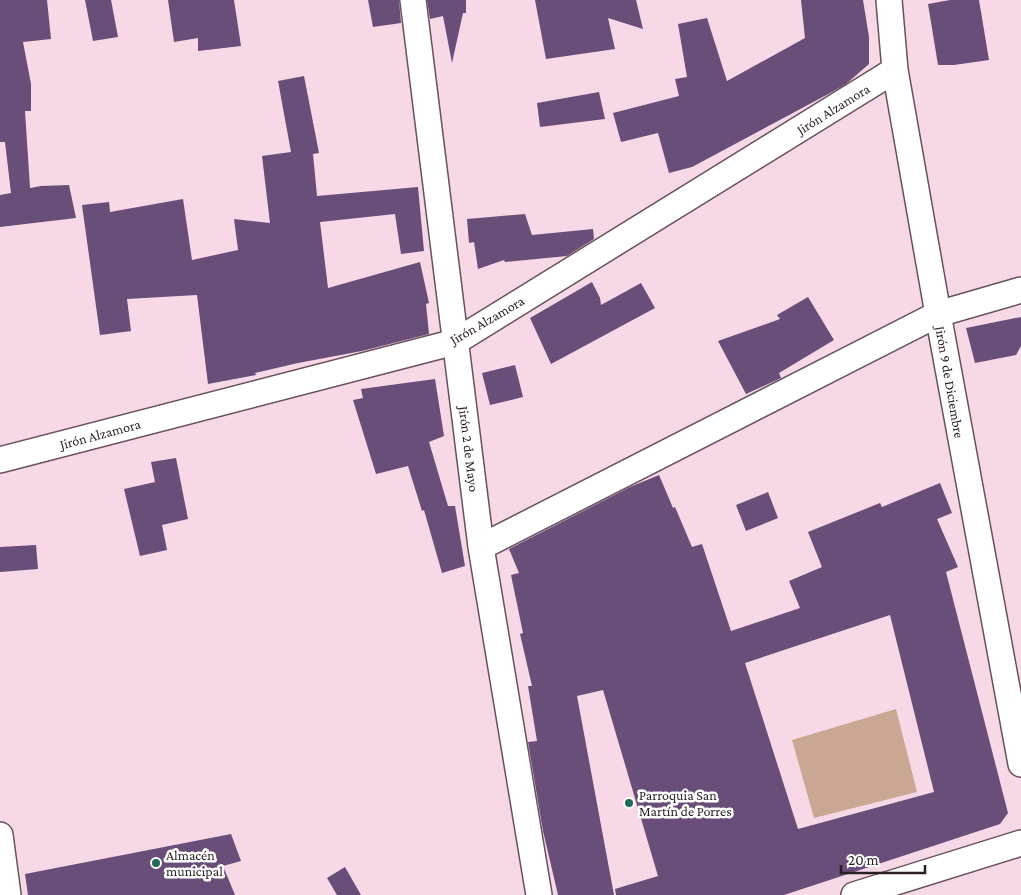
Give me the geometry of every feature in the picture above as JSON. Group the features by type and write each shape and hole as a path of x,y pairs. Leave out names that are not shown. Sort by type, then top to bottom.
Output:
{"street":[{"name":"Jirón 2 de Mayo","path":"413,0 481,547 539,895"},
{"name":"Jirón 9 de Diciembre","path":"889,0 895,70 1021,764"},
{"name":"Jirón Alzamora","path":"0,460 455,342 895,70"},
{"path":"481,547 938,314 1021,290"},
{"path":"0,835 8,895"},
{"path":"854,895 1021,843"}],"shaded area":[{"path":"896,709 917,792 814,818 792,740"}],"building":[{"path":"0,0 47,0 51,39 23,42 31,84 31,111 25,111 30,188 69,185 76,218 0,227 0,195 11,193 5,142 0,142"},
{"path":"85,0 111,0 118,37 93,41"},
{"path":"168,0 234,0 241,46 198,51 198,38 174,42"},
{"path":"368,0 399,0 401,23 373,27"},
{"path":"427,0 466,0 466,13 463,13 452,63 443,16 430,19"},
{"path":"535,0 636,0 643,29 608,18 615,49 546,59"},
{"path":"801,0 863,0 869,37 869,64 846,84 692,167 669,173 658,133 621,142 613,113 679,96 675,79 687,77 678,24 707,18 727,81 805,38"},
{"path":"950,0 979,0 989,60 954,65 938,65 928,4"},
{"path":"304,76 319,153 313,154 317,196 418,187 424,251 401,254 395,214 320,222 328,288 420,262 429,303 426,304 429,334 362,351 255,373 256,375 208,384 197,295 127,299 131,331 100,335 82,205 109,202 110,212 183,199 192,260 238,250 234,219 270,223 262,156 291,152 278,81"},
{"path":"599,92 605,119 540,127 537,103"},
{"path":"525,214 532,235 593,229 594,239 567,256 505,262 504,260 478,269 474,242 469,243 467,219"},
{"path":"592,282 600,298 601,305 641,283 655,308 551,364 530,318"},
{"path":"808,297 834,340 779,373 781,378 746,394 718,341 780,319 777,315"},
{"path":"1021,317 1021,346 1016,355 975,363 966,328"},
{"path":"515,365 523,397 490,405 482,373"},
{"path":"435,379 444,436 429,442 448,506 455,506 465,566 442,573 424,510 422,511 408,466 376,474 353,400 363,398 361,389"},
{"path":"176,458 188,519 162,525 167,550 140,556 124,489 155,482 151,462"},
{"path":"659,475 692,547 702,544 731,631 800,608 789,581 822,567 808,532 880,503 882,507 940,483 952,513 937,519 958,567 946,572 1008,813 1000,824 784,895 616,895 615,889 658,876 603,690 577,696 614,895 558,895 543,831 528,742 537,741 528,686 532,686 520,634 523,633 511,575 519,573 509,549 630,487","holes":["890,615 934,792 798,829 745,663"]},
{"path":"768,492 778,518 746,531 736,505"},
{"path":"36,545 38,569 0,572 0,547"},
{"name":"Almacén municipal","path":"231,834 241,861 223,866 235,895 28,895 25,874"},
{"path":"345,867 361,895 337,895 327,878"}],"place":[{"name":"Parroquia San Martín de Porres","path":"629,803"},
{"name":"Almacén municipal","path":"156,863"}]}
